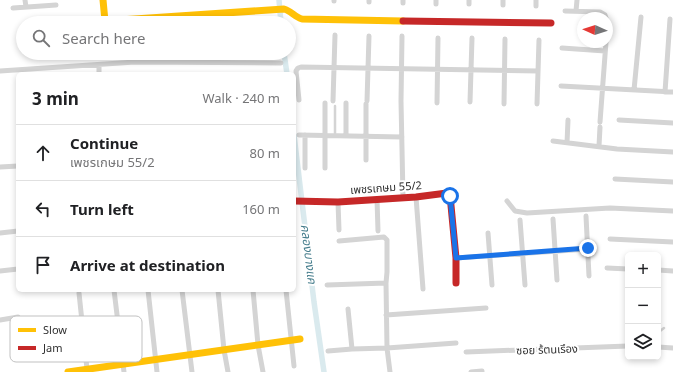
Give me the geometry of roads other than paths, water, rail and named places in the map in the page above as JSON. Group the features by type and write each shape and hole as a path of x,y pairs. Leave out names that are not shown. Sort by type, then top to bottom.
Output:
{"street":[{"path":"25,0 26,7"},
{"path":"103,0 104,16"},
{"path":"565,10 576,12 577,0"},
{"path":"13,8 56,5"},
{"path":"192,16 278,10 288,10 295,16"},
{"path":"296,16 302,19 551,23"},
{"path":"634,90 641,17"},
{"path":"665,92 670,19"},
{"path":"334,103 335,35"},
{"path":"366,160 369,36"},
{"path":"402,36 401,101 403,197"},
{"path":"437,103 438,38"},
{"path":"470,102 472,38"},
{"path":"504,104 506,39"},
{"path":"537,104 539,40"},
{"path":"562,48 605,51"},
{"path":"599,146 605,48"},
{"path":"2,70 23,72 61,67 135,62 281,63"},
{"path":"99,65 99,72"},
{"path":"61,67 62,72"},
{"path":"299,100 296,71 301,67 538,71"},
{"path":"561,86 673,92"},
{"path":"325,103 325,168"},
{"path":"346,103 346,136"},
{"path":"566,142 568,120"},
{"path":"619,120 673,123"},
{"path":"305,168 302,135 402,137"},
{"path":"553,141 673,152"},
{"path":"0,167 16,166"},
{"path":"615,179 673,182"},
{"name":"เพชรเกษม 55/2","path":"296,201 338,202 449,194 456,258 456,283"},
{"path":"416,196 423,289"},
{"path":"377,199 378,231"},
{"path":"507,201 515,211 527,213 610,208 673,211"},
{"path":"338,202 339,230"},
{"path":"586,216 589,276"},
{"path":"553,219 557,280"},
{"path":"520,220 525,284"},
{"path":"0,234 16,231"},
{"path":"488,233 492,285"},
{"path":"339,241 386,238 386,315 387,348 390,372"},
{"path":"610,239 673,242"},
{"path":"456,258 588,248"},
{"path":"0,271 16,268"},
{"path":"607,268 625,269"},
{"path":"661,270 673,271"},
{"path":"327,286 386,283"},
{"path":"114,292 117,316"},
{"path":"148,292 157,372"},
{"path":"182,292 192,372"},
{"path":"218,292 224,350 228,372"},
{"path":"253,292 258,345 263,372"},
{"path":"286,292 294,366"},
{"path":"79,294 82,316"},
{"path":"386,315 486,308"},
{"path":"348,309 352,349"},
{"path":"0,320 10,318"},
{"path":"142,361 300,339"},
{"path":"328,351 456,343"},
{"name":"ซอย ร้ตนเรึอง","path":"466,352 625,346"},
{"path":"661,347 673,348"},
{"path":"68,372 88,371 136,362"},
{"path":"123,364 124,372"},
{"path":"471,372 482,371"}],"lane":[{"path":"334,103 335,136"}],"waterway":[{"name":"คลองบางแค","path":"279,0 280,16"},
{"name":"คลองบางแค","path":"285,60 287,72"},
{"name":"คลองบางแค","path":"296,152 324,372"}]}
